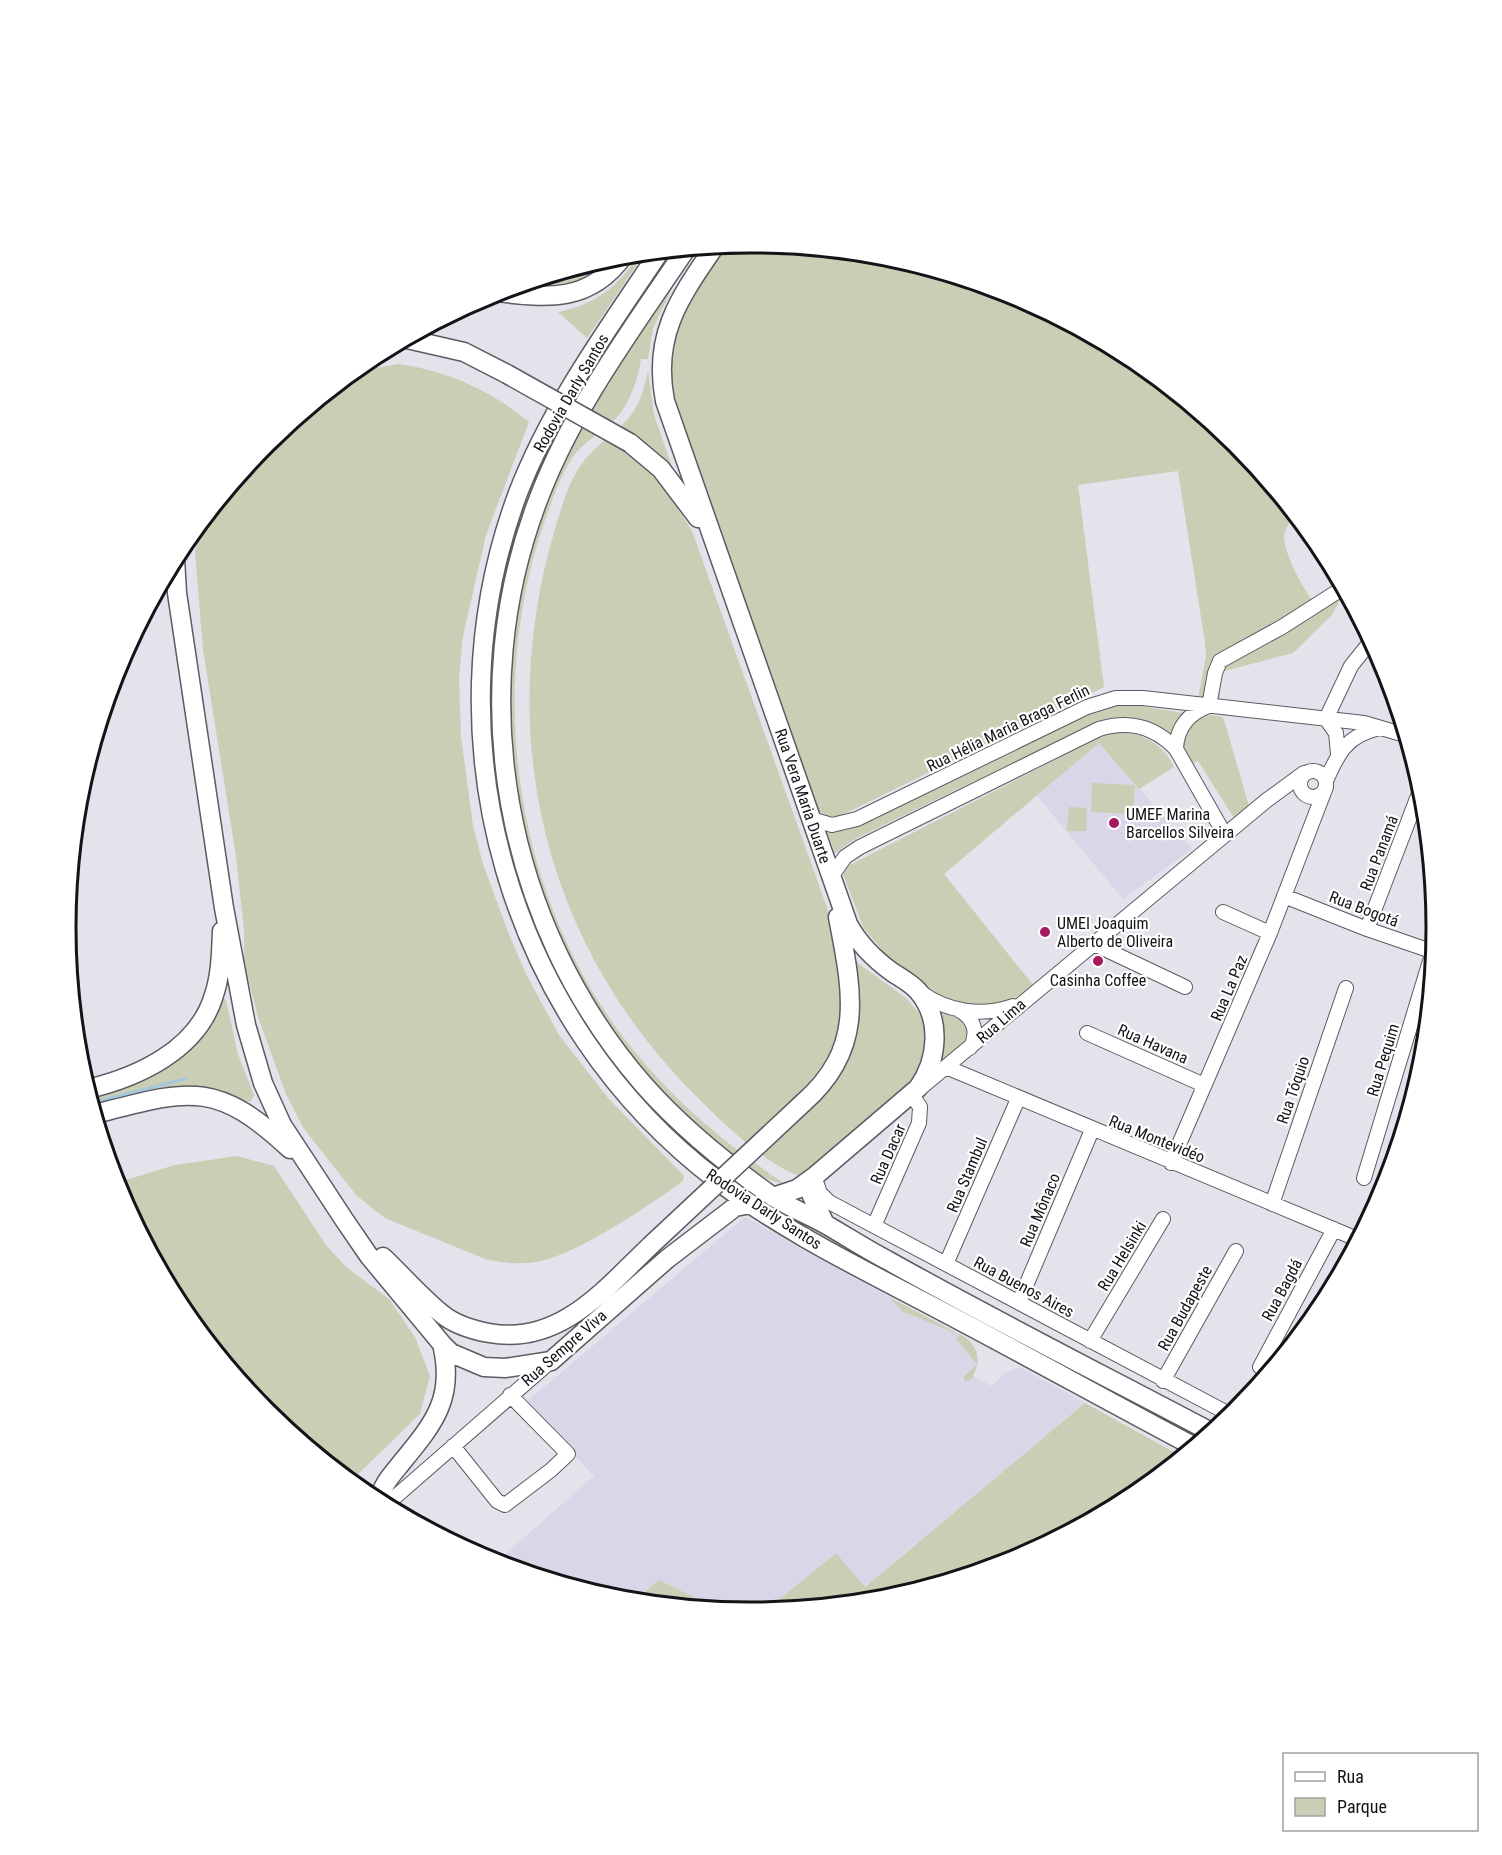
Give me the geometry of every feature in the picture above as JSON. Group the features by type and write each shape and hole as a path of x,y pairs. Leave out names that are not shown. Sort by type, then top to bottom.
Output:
{"main road":[{"path":"710,254 671,317 662,351 661,376 668,410 725,577"},
{"name":"Rodovia Darly Santos","path":"681,257 579,414 538,497 524,541 508,609 501,678 502,748 512,817 529,884 555,949 588,1010 629,1067 668,1110 711,1149 773,1197 825,1224 925,1282 1203,1428"},
{"name":"Rodovia Darly Santos","path":"654,260 561,403 538,446 511,513 492,582 482,654 480,702 484,774 497,844 512,898 536,958 571,1021 613,1080 661,1133 697,1165 751,1204 861,1269 1187,1443"},
{"path":"519,294 544,297 574,293 600,280 612,268"},
{"path":"417,341 464,352 630,442 652,460 677,488 704,529 725,577"},
{"path":"176,576 224,908 246,1025 270,1103 309,1167 369,1256 451,1353 484,1367 505,1368 550,1361"},
{"name":"Rua Vera Maria Duarte","path":"725,577 848,924 856,939 874,957 917,990 931,1016 934,1045 928,1072 912,1095"},
{"path":"345,1221 443,1315 466,1327 504,1335 542,1330 571,1318 586,1307 822,1085 837,1063 851,1015 850,980 831,877"},
{"path":"95,1087 144,1071 163,1060 193,1031 214,998 221,958 224,908"},
{"path":"102,1112 167,1097 187,1095 217,1099 232,1104 257,1120 309,1167"},
{"name":"Rua Lima","path":"773,1197 797,1189 912,1095"},
{"path":"816,1174 811,1194 825,1224"},
{"name":"Rua Sempre Viva","path":"550,1361 667,1259 735,1207 751,1204"},
{"path":"382,1492 384,1483 429,1430 445,1396 448,1376 442,1344"}],"street":[{"path":"1176,749 1180,730 1187,719 1209,706 1215,673 1220,661 1282,627 1336,592"},
{"path":"1338,754 1336,733 1326,719 1351,666 1365,649"},
{"name":"Rua Hélia Maria Braga Ferlin","path":"811,819 832,825 857,819 1106,700 1134,697 1326,719 1384,727 1396,732"},
{"path":"831,877 845,857 860,847 1099,729 1118,724 1137,726 1162,736 1176,749 1225,835"},
{"name":"Rua La Paz","path":"1171,1162 1270,933 1338,754 1349,740 1370,730 1384,727"},
{"name":"Rua La Paz","path":"1310,772 1338,754"},
{"path":"1310,772 1324,776 1326,784 1319,796 1306,795 1299,783 1310,772"},
{"name":"Rua Lima","path":"912,1095 1267,800 1310,772"},
{"name":"Rua Lima","path":"1267,800 1288,794 1306,795"},
{"name":"Rua La Paz","path":"1306,795 1311,824"},
{"name":"Rua Panamá","path":"1367,929 1414,805"},
{"name":"Rua Bogotá","path":"1284,896 1367,929 1425,948"},
{"path":"1223,912 1270,933"},
{"path":"1094,944 1185,987"},
{"name":"Rua Pequim","path":"1364,1178 1423,984"},
{"name":"Rua Tóquio","path":"1272,1204 1346,988"},
{"name":"Rua Vera Maria Duarte","path":"917,990 937,1002 959,1010 991,1011 1021,1003"},
{"path":"959,1010 968,1016 974,1026 975,1037 970,1048"},
{"name":"Rua Havana","path":"1088,1033 1204,1085"},
{"name":"Rua Montevidéo","path":"946,1067 1351,1236"},
{"name":"Rua Dacar","path":"874,1226 920,1123 920,1107 912,1095"},
{"name":"Rua Stambul","path":"946,1264 1018,1099"},
{"name":"Rua Mônaco","path":"1019,1302 1092,1130"},
{"name":"Rua Buenos Aires","path":"816,1174 817,1189 825,1200 1163,1381 1222,1410"},
{"name":"Rua Helsinki","path":"1090,1341 1163,1219"},
{"name":"Rua Bagdá","path":"1260,1367 1334,1229"},
{"name":"Rua Budapeste","path":"1163,1381 1236,1251"},
{"name":"Rua Sempre Viva","path":"393,1499 550,1361"},
{"path":"453,1446 498,1501 505,1505 551,1470 568,1454 510,1395"}],"shaded area":[{"name":"UMEF Marina Barcellos Silveira","path":"1099,742 1192,849 1123,899 1037,796"},
{"path":"745,1217 889,1297 899,1309 965,1337 977,1352 978,1362 973,1376 992,1386 1006,1372 1020,1367 1085,1403 857,1593 795,1601 751,1602 700,1600 659,1580 644,1593 619,1589 576,1579 504,1555 594,1476 525,1403"}],"green space":[{"path":"720,254 795,254 883,266 926,276 1009,304 1088,343 1162,392 1228,451 1290,522 1284,536 1290,561 1313,601 1340,600 1332,615 1293,653 1221,672 1218,676 1220,701 1198,699 1206,656 1205,643 1178,471 1078,485 1104,687 842,815 828,816 822,813 816,808 675,410 669,377 673,338 687,305"},
{"path":"675,258 562,431 495,678 540,930 709,1165 649,1112 563,997 508,866 486,726 494,607 525,492 578,386 662,259"},
{"path":"638,263 587,338 558,312 596,299 615,284 632,265"},
{"path":"593,272 570,283 547,285"},
{"path":"674,284 653,328 648,359 641,359 637,378 626,405 607,427 586,443 570,461 561,477 545,520 526,588 516,659 515,730 523,801 540,871 565,938 598,1001 640,1058 673,1094 726,1141 785,1184 750,1169 709,1138 644,1071 599,1009 563,942 536,872 519,798 511,723 513,648 525,573 547,500 588,415"},
{"path":"398,364 434,371 484,392 529,422 486,535 463,636 459,678 461,736 473,826 483,864 510,937 527,976 559,1035 608,1098 684,1176 683,1181 634,1215 575,1248 541,1261 513,1263 485,1259 385,1218 357,1196 304,1129 286,1094 258,1017 244,961 244,931 236,856 203,650 195,553 197,544 244,483 274,451 306,420 374,368"},
{"path":"648,371 654,415 678,484 676,506 692,531 830,916 841,940 859,964 906,998 920,1014 927,1029 929,1048 913,1081 802,1177 773,1163 731,1129 694,1094 642,1034 600,970 568,902 545,831 532,758 530,682 537,606 555,529 573,479 591,453 634,411 644,388"},
{"path":"1128,704 1184,713 1171,736 1147,721 1129,717 1101,720 857,838 835,853 827,831 853,828 1092,711"},
{"path":"1212,715 1222,717 1224,720 1249,806 1234,818 1198,761 1190,764 1182,747 1186,729 1201,718"},
{"path":"1112,733 1132,734 1149,740 1163,751 1174,767 1139,789 1099,743 944,874 1033,985 1014,999 991,1006 956,1004 929,992 878,957 882,950 863,927 843,874 848,866 1096,739"},
{"path":"1092,783 1135,785 1133,814 1091,812"},
{"path":"1069,807 1087,808 1086,831 1067,831"},
{"path":"221,997 226,1000 238,1054 254,1095 251,1101 101,1108 97,1092 139,1080"},
{"path":"934,1008 963,1019 968,1024 969,1041 941,1065 936,1065"},
{"path":"237,1156 274,1166 326,1245 346,1267 389,1299 415,1337 430,1376 420,1414 357,1475 306,1435 244,1372 190,1302 167,1265 146,1226 126,1180 175,1165"},
{"path":"775,1203 1200,1431 1193,1437 802,1229 765,1206"},
{"path":"889,1297 965,1337 973,1345 977,1355 977,1364 956,1339 960,1335 902,1311"},
{"path":"977,1364 974,1377 965,1382 964,1376"},
{"path":"1085,1403 1175,1453 1088,1512 1009,1551 926,1579 883,1589 839,1596 777,1601 836,1553 865,1587"},
{"path":"659,1580 700,1600 663,1596 644,1593"}],"waterway":[{"path":"99,1101 185,1079"}],"place":[{"name":"UMEF Marina Barcellos Silveira","path":"1114,823"},
{"name":"UMEI Joaquim Alberto de Oliveira","path":"1045,932"},
{"name":"Casinha Coffee","path":"1098,961"}]}
